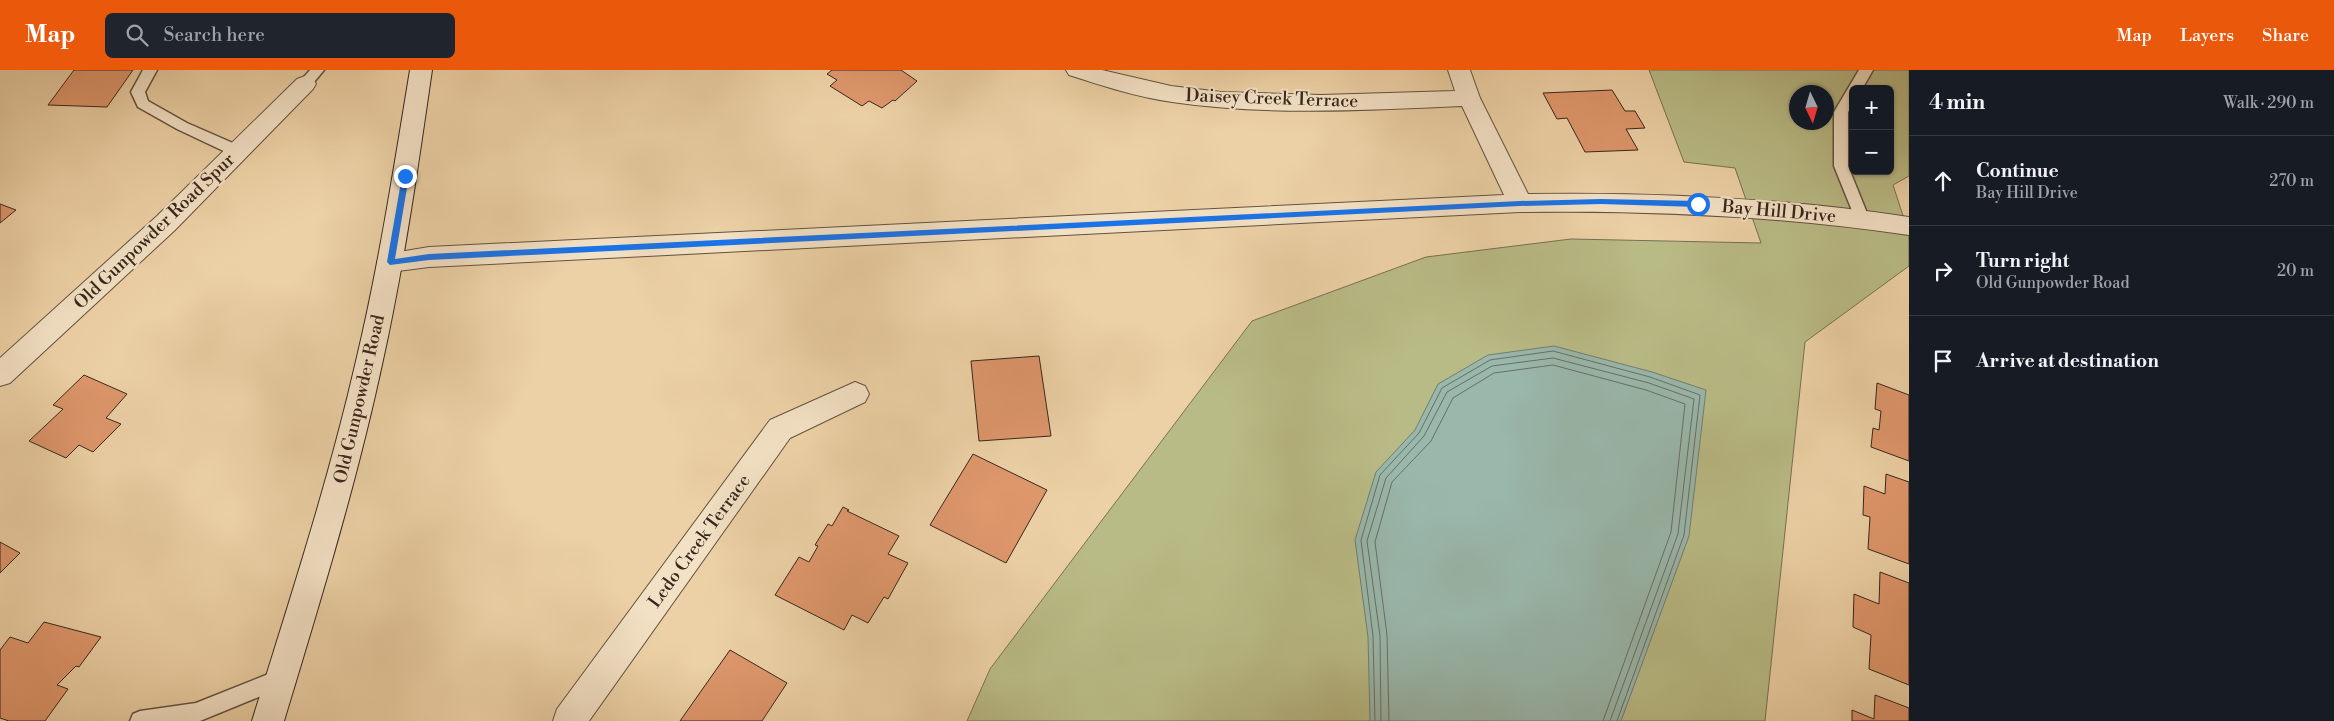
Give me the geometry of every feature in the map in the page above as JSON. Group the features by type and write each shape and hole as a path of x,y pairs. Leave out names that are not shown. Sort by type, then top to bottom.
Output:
{"street":[{"name":"Old Gunpowder Road","path":"268,721 317,565 344,464 390,262 421,70"},
{"name":"Daisey Creek Terrace","path":"1077,70 1101,79 1169,94 1242,100 1312,103 1469,98"},
{"path":"1459,70 1469,98 1520,203"},
{"name":"Old Gunpowder Road Spur","path":"0,375 166,223 311,77"},
{"name":"Bay Hill Drive","path":"390,262 448,256 1520,203 1698,204 1862,218 1909,226"},
{"name":"Ledo Creek Terrace","path":"569,721 780,429 855,394"}],"lane":[{"path":"150,70 138,92 143,104 182,126 237,151"},
{"path":"1857,85 1866,70"},
{"path":"1849,98 1841,112 1841,166 1862,218"},
{"path":"140,721 196,714 282,678"}],"green space":[{"path":"1649,70 1909,70 1909,176 1893,185 1909,234 1909,266 1805,342 1765,721 967,721 990,669 1252,321 1426,257 1571,239 1761,243 1735,168 1684,162"}],"water":[{"path":"1554,346 1652,372 1706,390 1689,536 1621,721 1370,721 1368,637 1355,540 1376,472 1415,430 1438,384 1488,355"}],"building":[{"path":"74,70 133,70 107,107 48,105"},
{"path":"832,70 901,70 917,81 895,101 893,100 882,108 869,101 862,106 830,86 837,80 827,74"},
{"path":"1612,90 1625,111 1635,111 1645,128 1626,129 1638,150 1585,152 1567,118 1557,119 1543,93"},
{"path":"0,204 16,210 0,223"},
{"path":"1039,356 1051,436 979,441 971,361"},
{"path":"84,375 127,394 106,418 121,424 93,452 79,445 66,458 29,441 63,409 53,405"},
{"path":"1877,383 1909,395 1909,461 1871,447 1873,428 1879,430 1881,411 1875,409"},
{"path":"973,454 1047,490 1006,563 930,525"},
{"path":"1886,474 1909,482 1909,564 1868,549 1870,517 1863,515 1864,486 1885,494"},
{"path":"843,507 849,510 847,511 899,536 888,554 908,563 888,599 884,597 868,623 852,615 844,630 775,595 799,557 809,562 818,546 815,545 828,524 832,526"},
{"path":"0,542 20,553 0,573"},
{"path":"1880,572 1909,583 1909,685 1869,669 1871,635 1853,627 1854,594 1879,604"},
{"path":"44,622 101,637 79,667 76,666 57,685 68,689 45,721 9,721 0,718 0,650 10,637 28,643"},
{"path":"730,650 787,683 762,721 680,721"},
{"path":"1875,695 1909,708 1909,721 1852,721 1852,710 1874,719"}],"route":[{"path":"405,176 390,262 429,257 1520,203 1698,204"}]}
